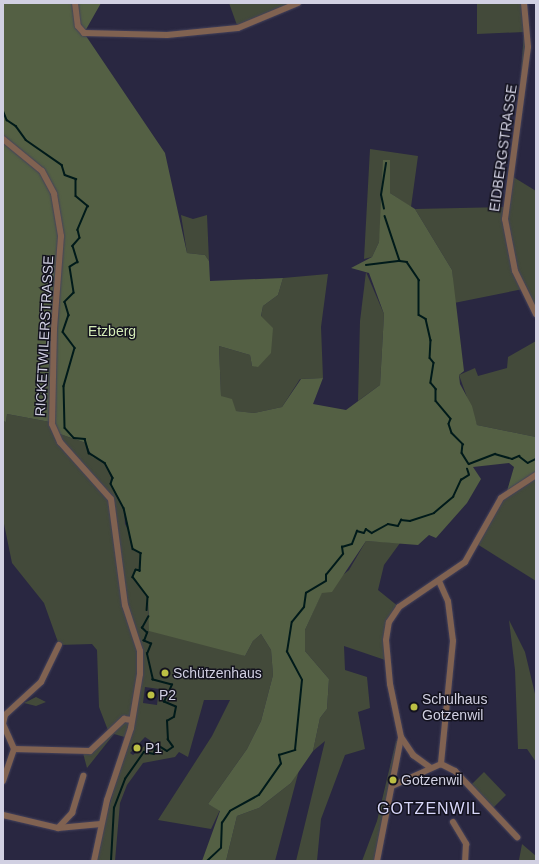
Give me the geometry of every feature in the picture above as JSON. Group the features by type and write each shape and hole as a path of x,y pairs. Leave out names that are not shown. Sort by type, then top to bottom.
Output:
{"street":[{"path":"75,3 78,26 84,32 167,35 238,28 298,3"},
{"name":"EIDBERGSTRASSE","path":"524,3 528,47 505,219 515,271 536,314"},
{"name":"RICKETWILERSTRASSE","path":"3,139 42,171 54,194 60,219 52,424 60,442 105,489 115,511 125,604 141,663 132,720 101,824 94,861"},
{"path":"431,768 413,755 401,737 390,684 387,629 399,608 465,562 501,498 536,475"},
{"path":"439,581 448,601 453,654 441,764"},
{"path":"3,781 14,749 3,724 6,715 41,682 59,645"},
{"path":"14,749 90,751 124,719 132,720"},
{"path":"377,861 401,737"},
{"path":"392,786 441,764"},
{"path":"441,764 455,772 517,837"},
{"path":"58,828 72,813 83,776"},
{"path":"3,815 58,828 101,824"},
{"path":"453,822 466,844 465,861"}],"green space":[{"name":"Etzberg","path":"3,3 101,3 84,33 165,153 187,253 205,255 209,261 210,281 283,278 278,295 263,306 261,316 273,328 271,353 258,367 252,366 250,355 219,346 221,396 232,399 236,411 254,413 282,407 301,379 323,378 313,404 346,410 380,385 384,314 369,273 351,268 372,257 379,242 383,160 390,160 390,193 415,209 452,270 464,371 459,375 460,384 472,406 477,425 536,437 536,475 507,491 514,467 509,463 473,467 481,479 467,503 436,538 429,535 418,545 366,541 332,592 322,593 305,630 305,651 329,679 327,709 320,718 313,751 291,783 259,808 237,816 226,861 202,861 220,811 208,804 247,749 261,721 273,675 271,650 261,634 253,641 245,656 149,631 148,597 133,577 136,570 140,571 141,553 133,549 124,508 111,484 113,478 105,463 92,457 86,443 54,432 50,422 7,414 6,422 3,421"},
{"path":"229,3 298,3 238,28"},
{"path":"477,3 524,3 527,27 524,84 520,84 524,32 477,34"},
{"path":"370,149 418,156 411,207 390,193 390,160 379,242 372,257 364,259"},
{"path":"510,175 536,191 536,314 523,289 454,303 452,270 415,209 506,207"},
{"path":"181,215 193,219 207,215 209,261 205,255 187,253"},
{"path":"366,272 384,314 380,385 358,401 360,321"},
{"path":"328,274 321,327 323,378 300,379 282,407 254,413 235,411 221,396 219,346 250,355 252,366 263,306 278,295 283,278"},
{"path":"536,341 536,437 477,425 459,375 475,368 478,376 507,368 508,357"},
{"path":"7,414 50,422 54,432 86,443 89,453 105,463 124,508 125,524 141,553 139,572 140,585 148,597 148,617 245,656 253,641 261,634 271,650 273,675 261,721 247,749 208,804 220,810 211,829 158,820 212,736 230,700 204,700 188,757 179,752 175,757 143,763 127,785 120,803 115,861 94,861 128,738 114,734 87,768 83,753 109,733 99,707 97,650 92,644 59,645 44,603 12,563 3,519 3,421 6,422","holes":["145,687 159,689 157,705 143,703","145,737 151,741 133,755 130,753"]},
{"path":"536,475 536,581 477,544 496,505"},
{"path":"366,541 400,543 384,565 378,590 399,607 389,622 388,661 344,646 345,670 367,677 370,708 358,712 365,749 345,755 321,819 317,861 296,861 325,741 313,751 320,718 327,709 329,679 305,651 305,630 322,592 349,570"},
{"path":"509,620 525,652 536,698 536,762 527,749 518,749 515,670"},
{"path":"36,697 46,702 36,706 24,703"},
{"path":"401,740 377,861 362,861 377,821 396,741"},
{"path":"299,770 275,861 226,861 237,816 259,808 291,783"},
{"path":"484,772 506,795 493,808 471,785"},
{"path":"522,844 536,856 536,861 501,861 519,860"}],"waterway":[{"path":"3,110 7,120 16,126 26,140 62,165 65,175 76,179 76,196 88,206 78,230 80,238 73,246 78,262 70,267 74,293 65,302 69,315 63,332 75,348 64,386 65,428 74,438 85,439 89,453 105,463 113,478 111,484 124,508 133,549 141,553 140,571 136,570 133,577 148,597 147,610"},
{"path":"384,209 381,195 386,163"},
{"path":"385,216 400,261 407,262 419,280 419,315 426,319 431,340 430,358 434,363 431,383 436,389 436,401 451,419 449,424 452,433 463,444 462,453 469,464 495,454 512,459 519,456 528,463 536,459"},
{"path":"366,265 400,261"},
{"path":"207,861 221,848 222,823 230,811 259,795 281,764 279,755 295,750 302,680 287,652 292,622 304,607 306,593 326,581 326,575 343,554 342,547 352,544 357,531 364,533 366,529 372,533 388,524 398,526 401,520 410,521 434,513 453,497 461,480 469,475 467,469"},
{"path":"111,861 114,808 125,779 144,752 154,754 156,744 167,751 173,747 168,740 167,721 174,717 176,707 164,702 172,685 153,680 147,654 151,644 144,641 147,633 142,628 148,617"}],"place":[{"name":"Schützenhaus","path":"165,673"},
{"name":"P2","path":"151,695"},
{"name":"Schulhaus Gotzenwil","path":"414,707"},
{"name":"P1","path":"137,748"},
{"name":"Gotzenwil","path":"393,780"}],"district":[{"name":"GOTZENWIL","path":"429,809"}]}
